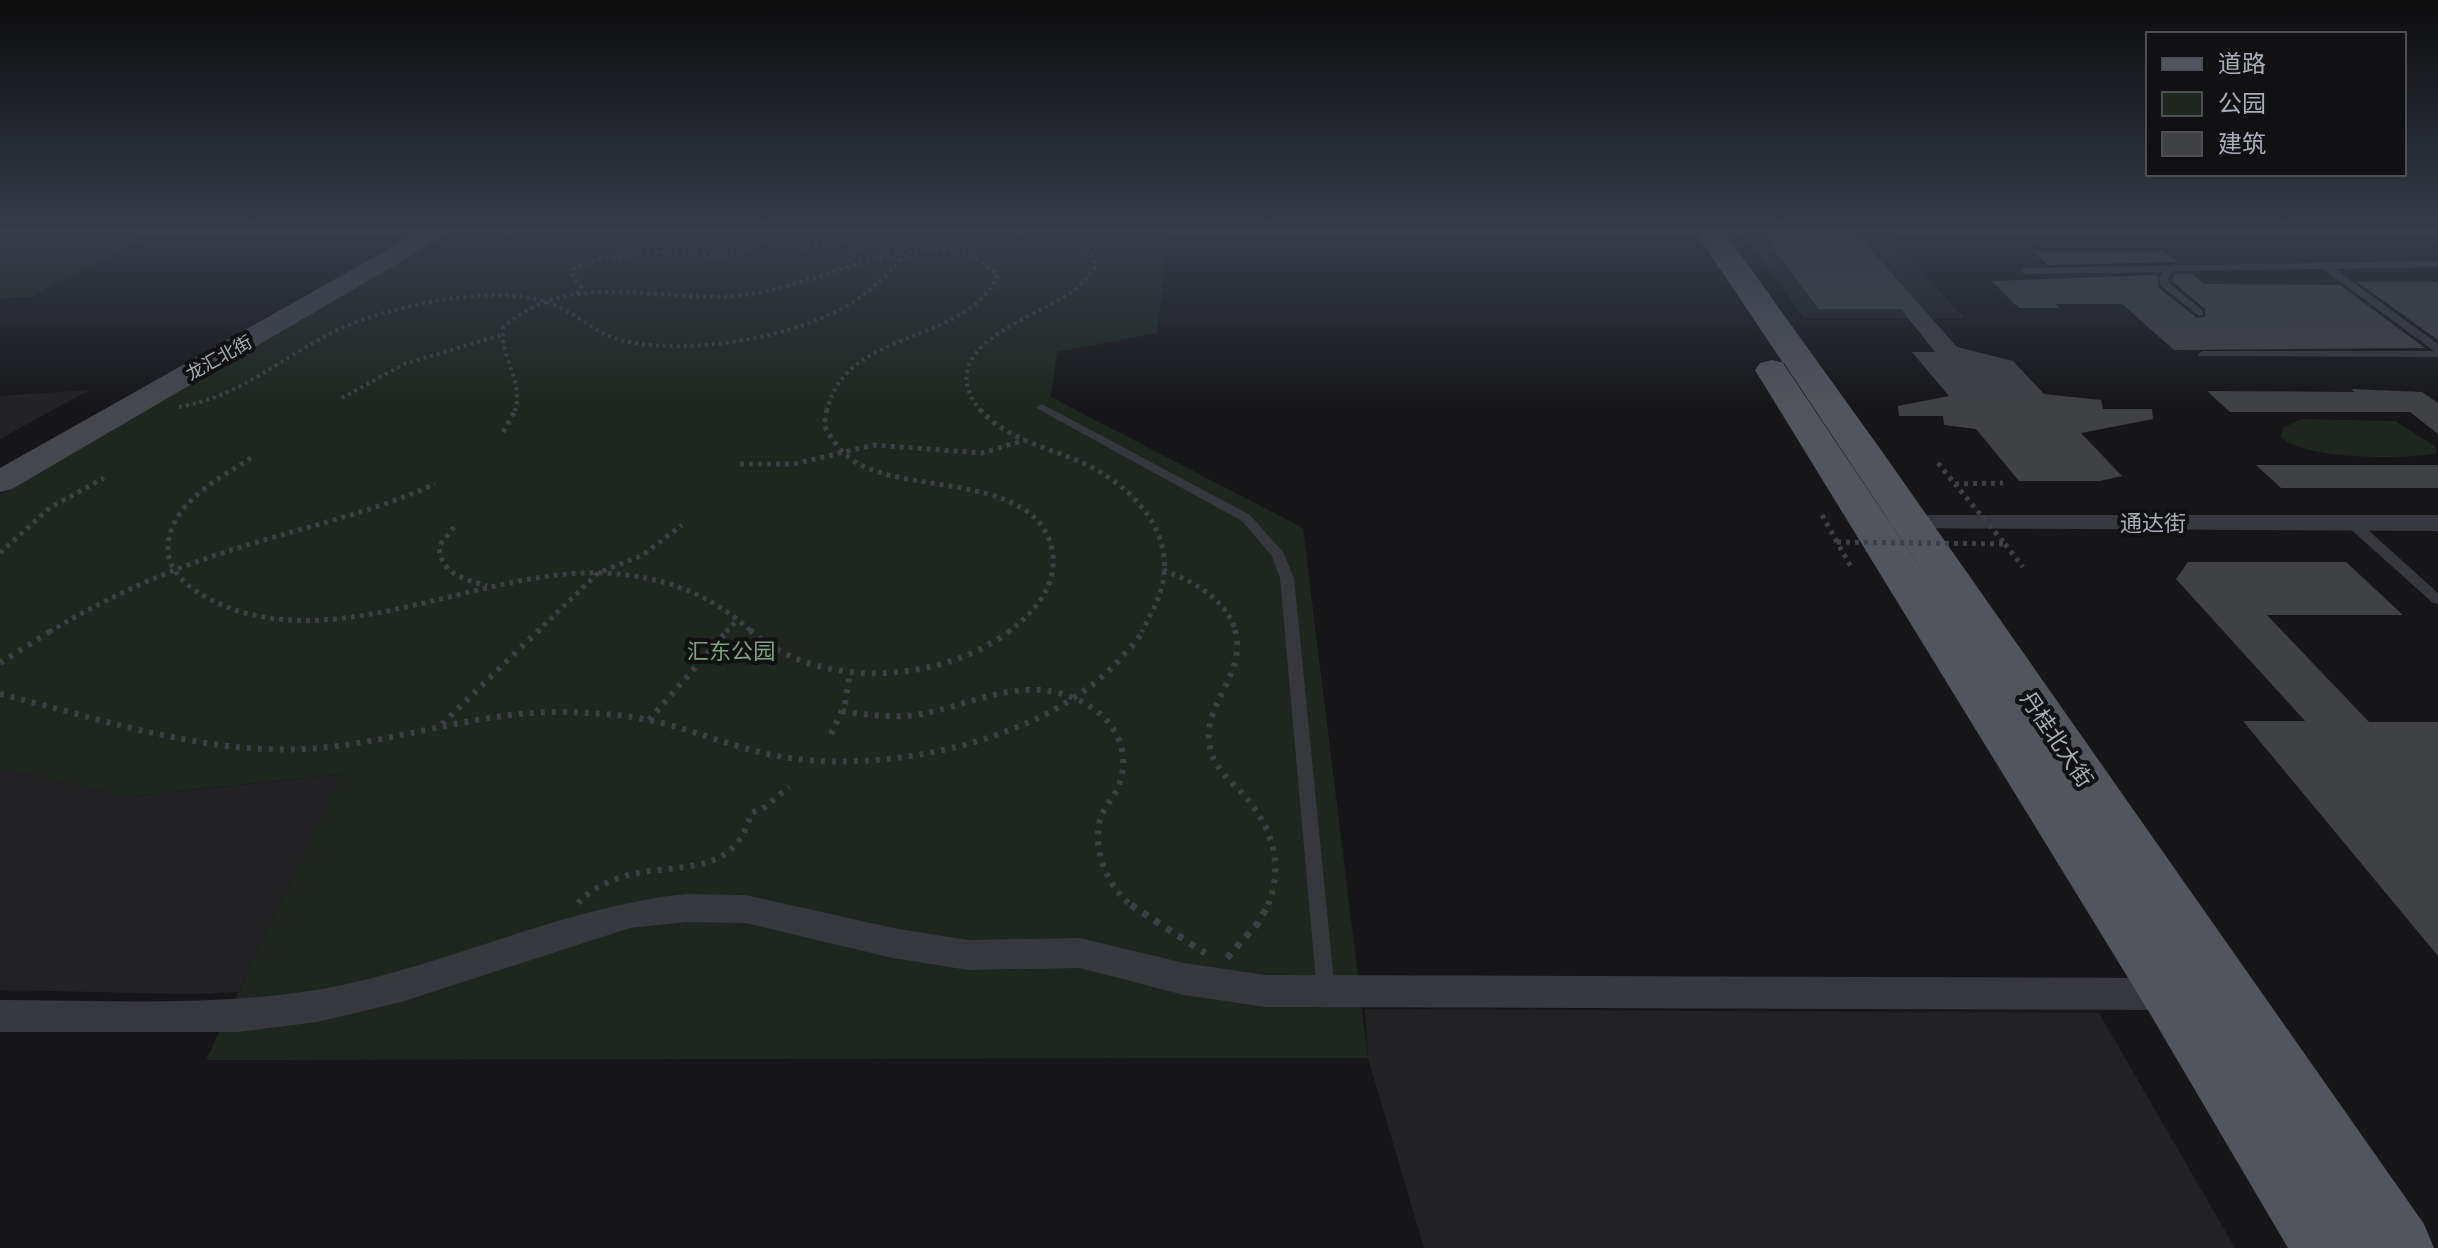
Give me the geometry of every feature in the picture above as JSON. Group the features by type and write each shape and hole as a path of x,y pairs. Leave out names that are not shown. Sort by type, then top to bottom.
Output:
{"main road":[{"name":"龙汇北街","path":"1,477 312,291"},
{"name":"龙汇北街","path":"1,477 335,291"},
{"name":"丹桂北大街","path":"1721,291 2170,994 2327,1248"},
{"name":"丹桂北大街","path":"1742,291 1872,529 2400,1248"}],"street":[{"name":"通达街","path":"1872,529 2438,523"},
{"path":"0,1016 238,1016 317,1006 401,986 558,934 630,914 686,908 745,909 893,943 968,955 1080,953 1326,993 2170,994"}],"lane":[{"path":"2173,291 2199,313"},
{"path":"2359,291 2438,351"},
{"path":"2203,354 2438,351"},
{"path":"1042,407 1246,518 1278,555 1287,578 1326,993"},
{"path":"2352,523 2438,600"}],"path":[{"path":"577,295 579,291"},
{"path":"138,403 163,407 210,402 344,327 403,308 471,297 539,301 639,291"},
{"path":"646,291 712,297 760,291"},
{"path":"503,432 514,416 520,389 502,352 501,335 509,319 539,301 574,312 599,333 621,340 677,344 722,341 795,326 851,304 867,291"},
{"path":"251,458 198,494 182,511 167,543 168,560 176,571 200,595 223,607 274,617 361,615 539,576 598,573 659,580 687,588 738,619 755,637 787,657 807,665 850,672 910,670 961,656 984,646 1013,628 1036,607 1049,585 1054,562 1047,535 1027,512 1012,503 977,490 883,474 860,465 840,450 829,435 824,414 838,382 878,352 972,310 991,291"},
{"path":"0,694 244,749 343,746 441,724 546,712 603,713 649,720 805,760 932,753 996,736 1094,684 1128,652 1150,621 1160,594 1163,570 1155,527 1131,492 1085,462 1007,432 973,403 966,387 968,370 987,339 1079,291"},
{"path":"342,398 413,360 501,335"},
{"path":"740,464 801,463 840,450 878,444 966,455 1009,447 1026,439"},
{"path":"1938,463 2023,567"},
{"path":"0,553 51,507 104,478"},
{"path":"1955,484 2003,483"},
{"path":"0,663 85,611 176,571 239,548 354,517 435,484"},
{"path":"1822,515 1872,529 2005,544"},
{"path":"441,724 598,573 631,562 672,536 682,525"},
{"path":"454,527 439,546 442,565 451,574 488,587"},
{"path":"1851,567 1872,529"},
{"path":"842,711 893,717 919,714 982,697 1022,690 1045,690 1074,697 1107,718 1124,750 1120,785 1101,819 1099,835 1099,850 1111,884 1146,914 1195,942 1215,976 1268,907 1279,876 1274,847 1265,825 1218,767 1210,746 1212,713 1237,659 1238,640 1232,617 1203,587 1163,570"},
{"path":"649,720 738,619"},
{"path":"831,734 842,711 850,672"},
{"path":"558,934 570,912 585,895 609,879 642,870 706,865 728,855 742,840 751,813 765,807 789,787"}],"shaded area":[{"path":"1785,291 1940,291 1964,318 1804,318"},
{"path":"89,390 0,439 0,396"},
{"path":"0,768 125,797 343,774 238,992 189,994 0,990"},
{"path":"1365,1009 2099,1013 2235,1248 1424,1248 1368,1058"}],"green space":[{"path":"0,291 42,291 31,297 0,298"},
{"name":"汇东公园","path":"348,291 1162,291 1157,333 1057,352 1051,397 1303,528 1368,1058 206,1060 342,774 125,797 0,768 0,494"},
{"path":"2301,419 2395,421 2435,446 2437,453 2380,457 2311,450 2293,445 2281,437 2283,428"}],"building":[{"path":"1805,291 1908,291 1957,347 2013,361 2044,394 2101,400 2103,409 2152,409 2153,419 2081,433 2122,476 2100,481 2019,481 1976,429 1944,425 1943,416 1899,416 1898,406 1949,396 1912,352 1935,352 1901,309 1819,309"},
{"path":"2002,291 2163,291 2197,318 2205,317 2205,309 2184,291 2348,291 2425,348 2174,350 2122,304 2055,304 2059,308 2019,308"},
{"path":"2370,291 2438,291 2438,340"},
{"path":"2351,389 2422,392 2438,403 2438,434 2410,412 2230,412 2207,391 2354,392"},
{"path":"2256,465 2438,465 2438,488 2281,488"},
{"path":"2188,562 2346,562 2403,615 2267,615 2369,722 2438,722 2438,956 2243,721 2305,721 2176,579"}]}
